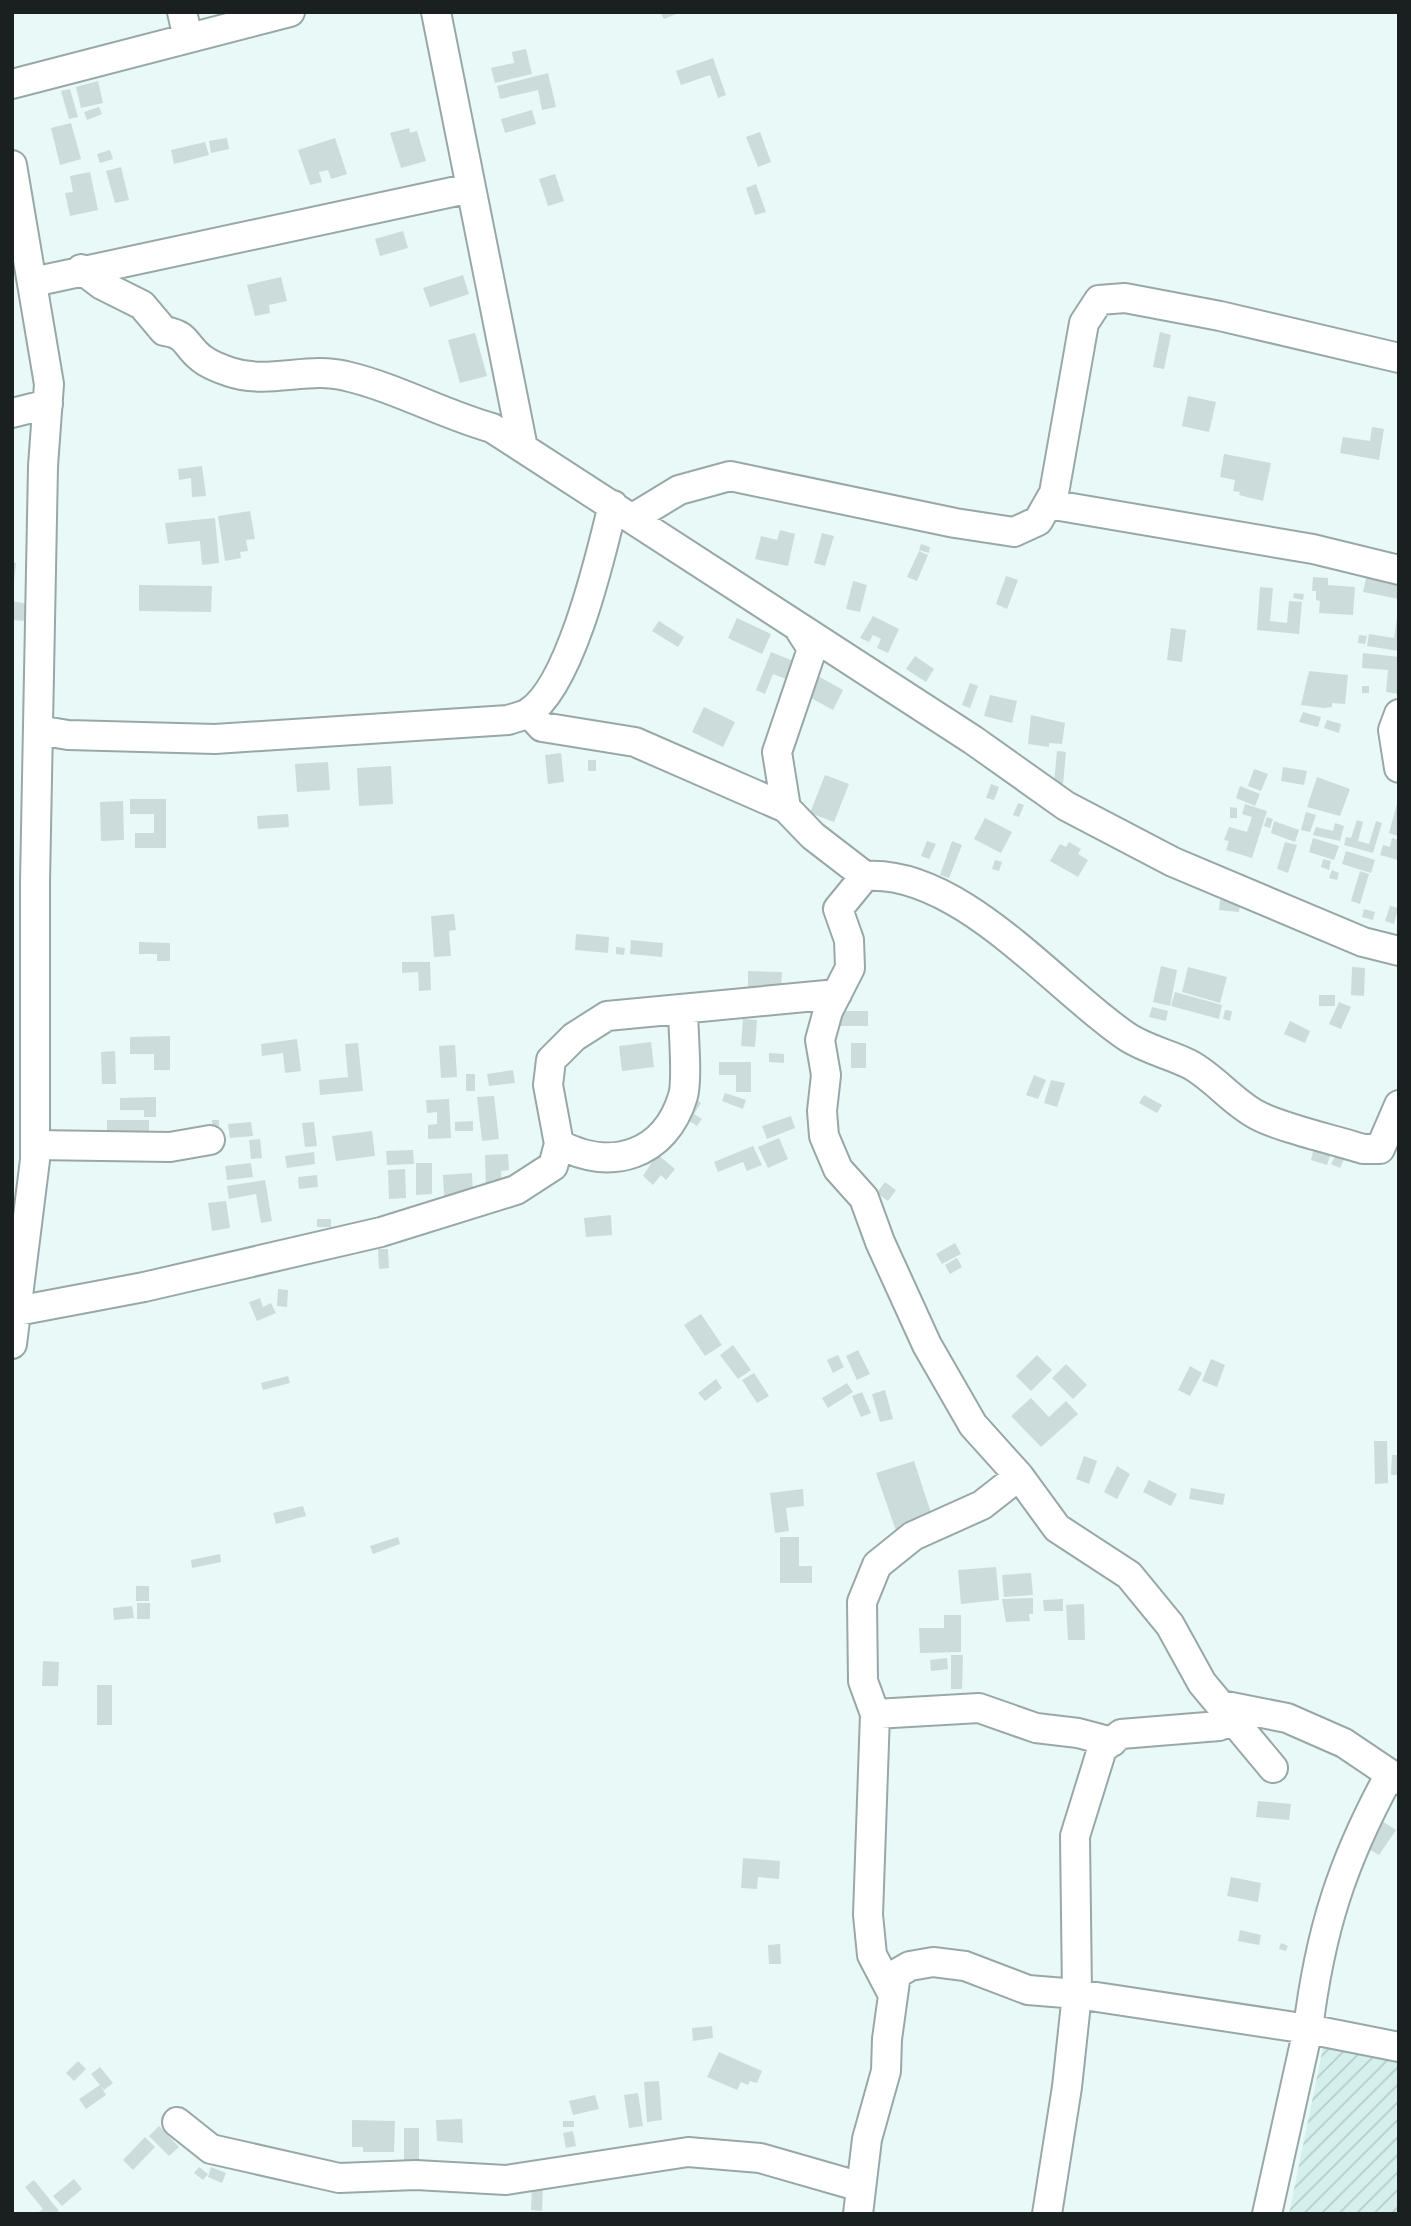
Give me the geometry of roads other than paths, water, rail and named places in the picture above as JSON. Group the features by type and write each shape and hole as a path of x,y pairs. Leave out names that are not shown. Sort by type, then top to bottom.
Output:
{"street":[{"path":"12,84 185,25 289,12"},
{"path":"436,12 523,448"},
{"path":"12,165 49,384 43,466 38,730 25,772 24,982 36,1145 19,1238 12,1344"},
{"path":"33,282 81,269 471,188"},
{"path":"81,269 102,285 142,305 164,331 180,334 201,358 229,372 252,377 326,372 347,376 454,418 492,428 1020,771 1066,806 1173,862 1363,942 1399,951"},
{"path":"38,730 68,735 215,739 508,720 529,713 551,690 590,602 623,512 678,490 730,476 955,523 1014,532 1038,522 1054,494 1084,323 1099,300 1125,298 1399,358"},
{"path":"12,413 48,404"},
{"path":"1048,504 1313,548 1399,569"},
{"path":"786,808 777,752 812,649 798,627"},
{"path":"529,713 542,727 635,743 786,808 813,836 865,876 885,874 910,881 954,902 1005,936 1128,1037 1192,1065 1258,1116 1363,1149 1381,1149 1399,1105"},
{"path":"1399,714 1393,730 1399,768"},
{"path":"865,876 838,909 849,940 850,968 828,1011 820,1040 826,1075 822,1111 824,1136 838,1169 864,1199 880,1242 928,1345 973,1425 1019,1476 1057,1528 1129,1575 1170,1625 1202,1683 1273,1768"},
{"path":"16,1311 144,1287 407,1225 452,1208 516,1190 536,1180 553,1166 559,1144 548,1085 551,1060 574,1037 607,1016 837,994"},
{"path":"559,1144 580,1156 608,1160 641,1151 666,1129 683,1095 683,1009"},
{"path":"36,1145 170,1147 211,1140"},
{"path":"893,1995 872,1955 868,1915 875,1714 863,1681 862,1602 877,1564 913,1536 982,1505 1019,1476"},
{"path":"875,1714 979,1708 1036,1728 1078,1733 1112,1742"},
{"path":"1047,2214 1067,2087 1077,1993 1075,1836 1102,1749 1121,1734 1219,1726 1228,1713"},
{"path":"1228,1713 1287,1718 1343,1743 1394,1778 1348,1860 1324,1929 1308,2029 1267,2214"},
{"path":"177,2122 211,2149 339,2178 416,2175 506,2180 688,2152 760,2158 860,2200 867,2139 886,2071 896,1974 911,1966 933,1962 965,1966 1028,1990 1077,1993 1308,2029 1399,2047"}]}
